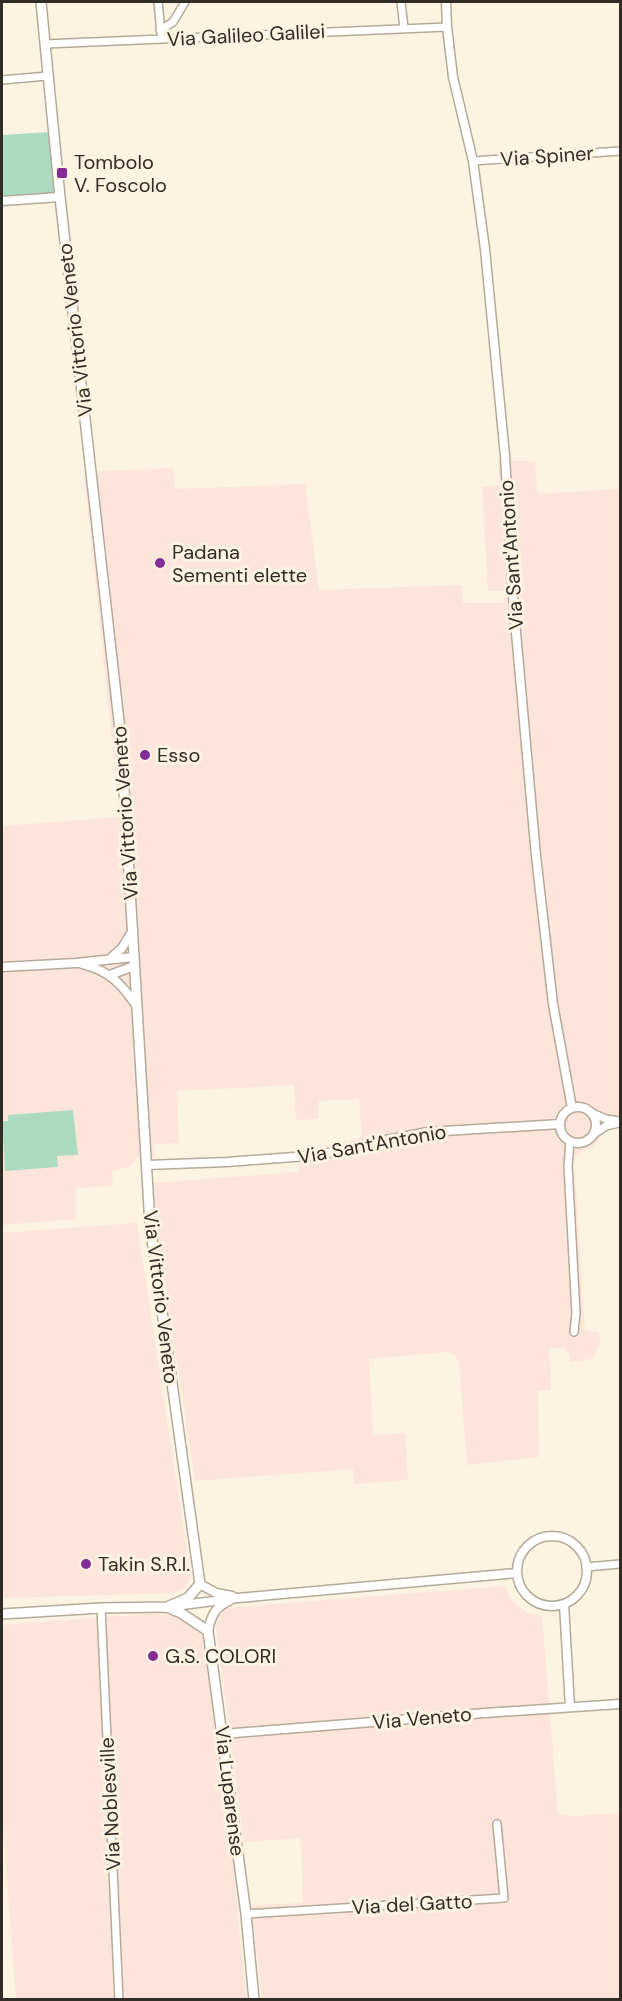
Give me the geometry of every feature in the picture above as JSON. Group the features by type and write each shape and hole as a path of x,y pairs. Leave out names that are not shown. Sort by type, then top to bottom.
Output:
{"main road":[{"name":"Via Vittorio Veneto","path":"41,2 60,197 121,739 150,1225 200,1584"},
{"path":"2,1614 167,1607 188,1598 200,1584"},
{"path":"167,1607 208,1631"},
{"name":"Via Luparense","path":"208,1631 246,1914 254,2000"}],"street":[{"path":"158,2 161,39"},
{"path":"160,30 172,22 185,2"},
{"path":"401,2 404,28"},
{"name":"Via Sant'Antonio","path":"446,2 453,77 473,161 485,249 505,456 514,610 536,856 553,1004 572,1108"},
{"name":"Via Galileo Galilei","path":"45,44 447,27"},
{"path":"2,80 47,76"},
{"name":"Via Spiner","path":"473,161 621,151"},
{"path":"2,201 60,197"},
{"path":"111,958 122,948 134,929"},
{"path":"2,967 76,963 111,958 134,961"},
{"path":"110,975 134,961"},
{"path":"76,963 110,975 129,994 136,1005"},
{"path":"572,1108 583,1108 606,1119 621,1122 606,1126 585,1142 578,1143 570,1141 563,1134 560,1124 563,1116 572,1108"},
{"path":"590,1112 595,1120 594,1134"},
{"name":"Via Sant'Antonio","path":"147,1165 320,1155 428,1132 560,1124"},
{"path":"570,1141 568,1155 576,1313 574,1332"},
{"path":"546,1536 557,1536 577,1547 586,1567 585,1579 574,1598 564,1604 553,1606 543,1605 525,1593 519,1584 517,1573 522,1553 537,1539 546,1536"},
{"path":"586,1567 621,1564"},
{"path":"167,1607 238,1598 517,1573"},
{"path":"200,1584 216,1593 238,1598"},
{"path":"208,1631 210,1619 216,1609 238,1598"},
{"path":"564,1604 570,1707"},
{"name":"Via Noblesville","path":"101,1608 119,2000"},
{"name":"Via Veneto","path":"223,1734 621,1704"},
{"name":"Via del Gatto","path":"246,1914 504,1898 497,1824"}],"shaded area":[{"path":"498,461 535,461 537,494 620,489 620,1129 612,1129 604,1133 593,1147 574,1158 585,1331 599,1332 600,1344 592,1359 570,1362 570,1355 564,1348 549,1349 551,1390 538,1391 539,1457 467,1465 459,1361 453,1354 446,1352 369,1359 373,1435 405,1433 408,1480 354,1484 353,1469 195,1481 154,1212 153,1183 299,1172 298,1150 342,1143 362,1137 359,1099 319,1101 318,1119 296,1120 294,1085 177,1091 179,1143 153,1144 154,1156 136,1158 131,1166 112,1171 113,1186 76,1188 76,1219 2,1225 2,826 120,817 84,472 173,468 175,489 305,484 319,590 462,585 463,603 504,603 504,591 488,591 482,487 500,485"},
{"path":"137,1223 191,1577 185,1588 175,1593 2,1598 2,1233"},
{"path":"505,1586 511,1600 528,1613 542,1616 558,1814 575,1816 620,1813 620,1999 262,1999 251,1905 303,1903 301,1838 244,1842 216,1617 221,1610 226,1608"},
{"path":"146,1614 175,1615 196,1626 204,1634 227,1801 246,1999 16,1999 2,1814 2,1625"}],"green space":[{"path":"49,132 54,191 50,194 2,198 2,135"},
{"path":"73,1110 78,1155 57,1156 58,1167 5,1171 2,1121 8,1121 8,1115"}],"place":[{"name":"Tombolo V. Foscolo","path":"62,173"},
{"name":"Padana Sementi elette","path":"160,563"},
{"name":"Esso","path":"145,755"},
{"name":"Takin S.R.l.","path":"86,1564"},
{"name":"G.S. COLORI","path":"153,1656"}]}
